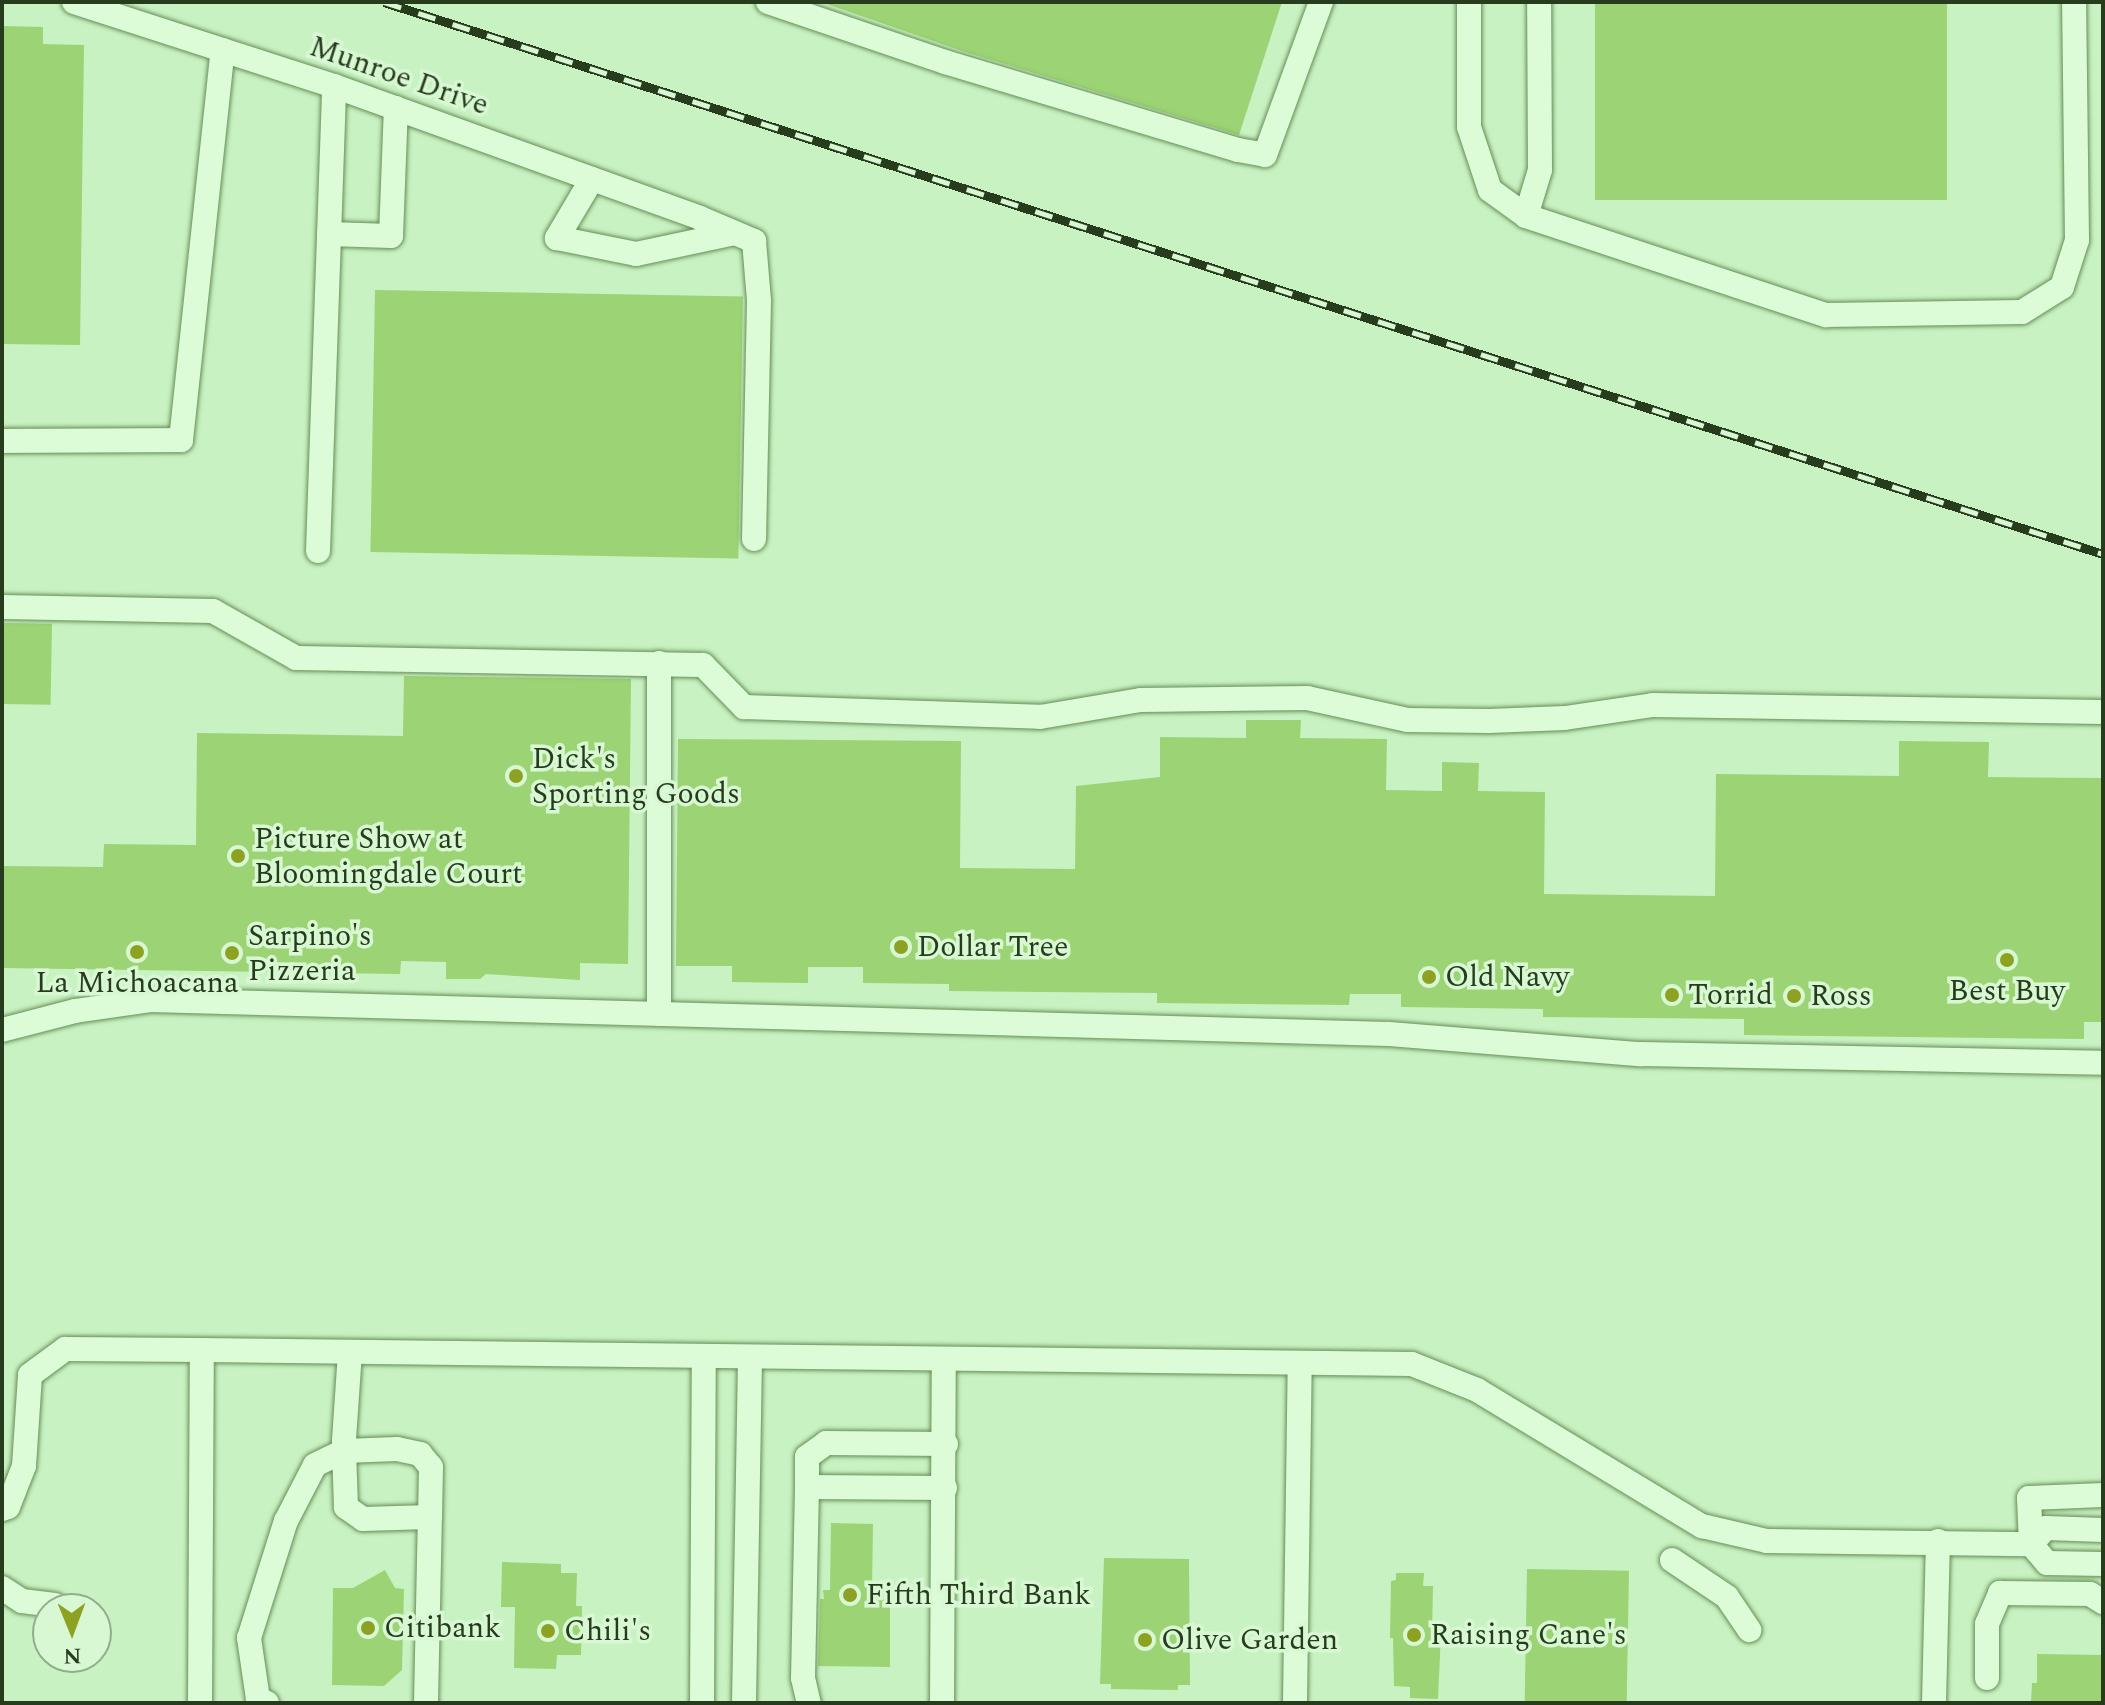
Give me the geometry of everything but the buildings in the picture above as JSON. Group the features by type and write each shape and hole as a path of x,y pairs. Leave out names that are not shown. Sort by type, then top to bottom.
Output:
{"street":[{"name":"Munroe Drive","path":"74,2 334,86 735,233"},
{"path":"768,2 945,62 1265,155 1321,2"},
{"path":"1469,2 1469,127 1490,190 1526,216 1826,315 2022,312 2062,287 2077,240 2074,2"},
{"path":"1526,216 1540,170 1539,2"},
{"path":"2,441 181,440 223,50"},
{"path":"318,551 334,86"},
{"path":"329,234 391,236 396,108"},
{"path":"592,179 557,238 636,254 735,233 754,241 759,301 754,539"},
{"path":"2,607 213,611 296,658 703,665 744,707 760,708 1040,717 1141,700 1307,698 1408,720 1565,718 1653,705 2103,712"},
{"path":"659,663 659,1014"},
{"path":"2,1030 75,1011 150,1000 1389,1034 1640,1054 2103,1063"},
{"path":"2,1509 8,1507 24,1466 30,1375 65,1349 202,1350 1412,1364 1450,1377 1702,1526 1767,1541 2031,1544 2046,1528 2103,1530"},
{"path":"200,1703 202,1350"},
{"path":"350,1352 344,1451 346,1507 363,1519 430,1517"},
{"path":"702,1703 704,1356"},
{"path":"744,1703 750,1357"},
{"path":"942,1703 946,1444 944,1359"},
{"path":"1295,1703 1300,1363"},
{"path":"809,1703 803,1678 807,1457 826,1443 946,1444"},
{"path":"267,1703 258,1699 249,1638 286,1521 315,1465 344,1451 397,1449 420,1454 431,1467 426,1703"},
{"path":"807,1487 945,1488"},
{"path":"2103,1495 2029,1498 2031,1544 2047,1563 2103,1564"},
{"path":"1934,1703 1938,1541"},
{"path":"1672,1560 1727,1597 1749,1630"},
{"path":"2,1588 22,1601 32,1602"},
{"path":"1987,1678 1987,1624 2000,1593 2090,1594 2103,1602"}],"railway":[{"path":"384,2 2103,554"}],"place":[{"name":"Dick's Sporting Goods","path":"516,776"},
{"name":"Picture Show at Bloomingdale Court","path":"238,856"},
{"name":"Dollar Tree","path":"901,947"},
{"name":"La Michoacana","path":"137,952"},
{"name":"Sarpino's Pizzeria","path":"232,953"},
{"name":"Best Buy","path":"2007,960"},
{"name":"Old Navy","path":"1429,977"},
{"name":"Torrid","path":"1672,995"},
{"name":"Ross","path":"1794,996"},
{"name":"Fifth Third Bank","path":"850,1595"},
{"name":"Citibank","path":"368,1628"},
{"name":"Chili's","path":"548,1631"},
{"name":"Raising Cane's","path":"1414,1635"},
{"name":"Olive Garden","path":"1145,1640"}]}
